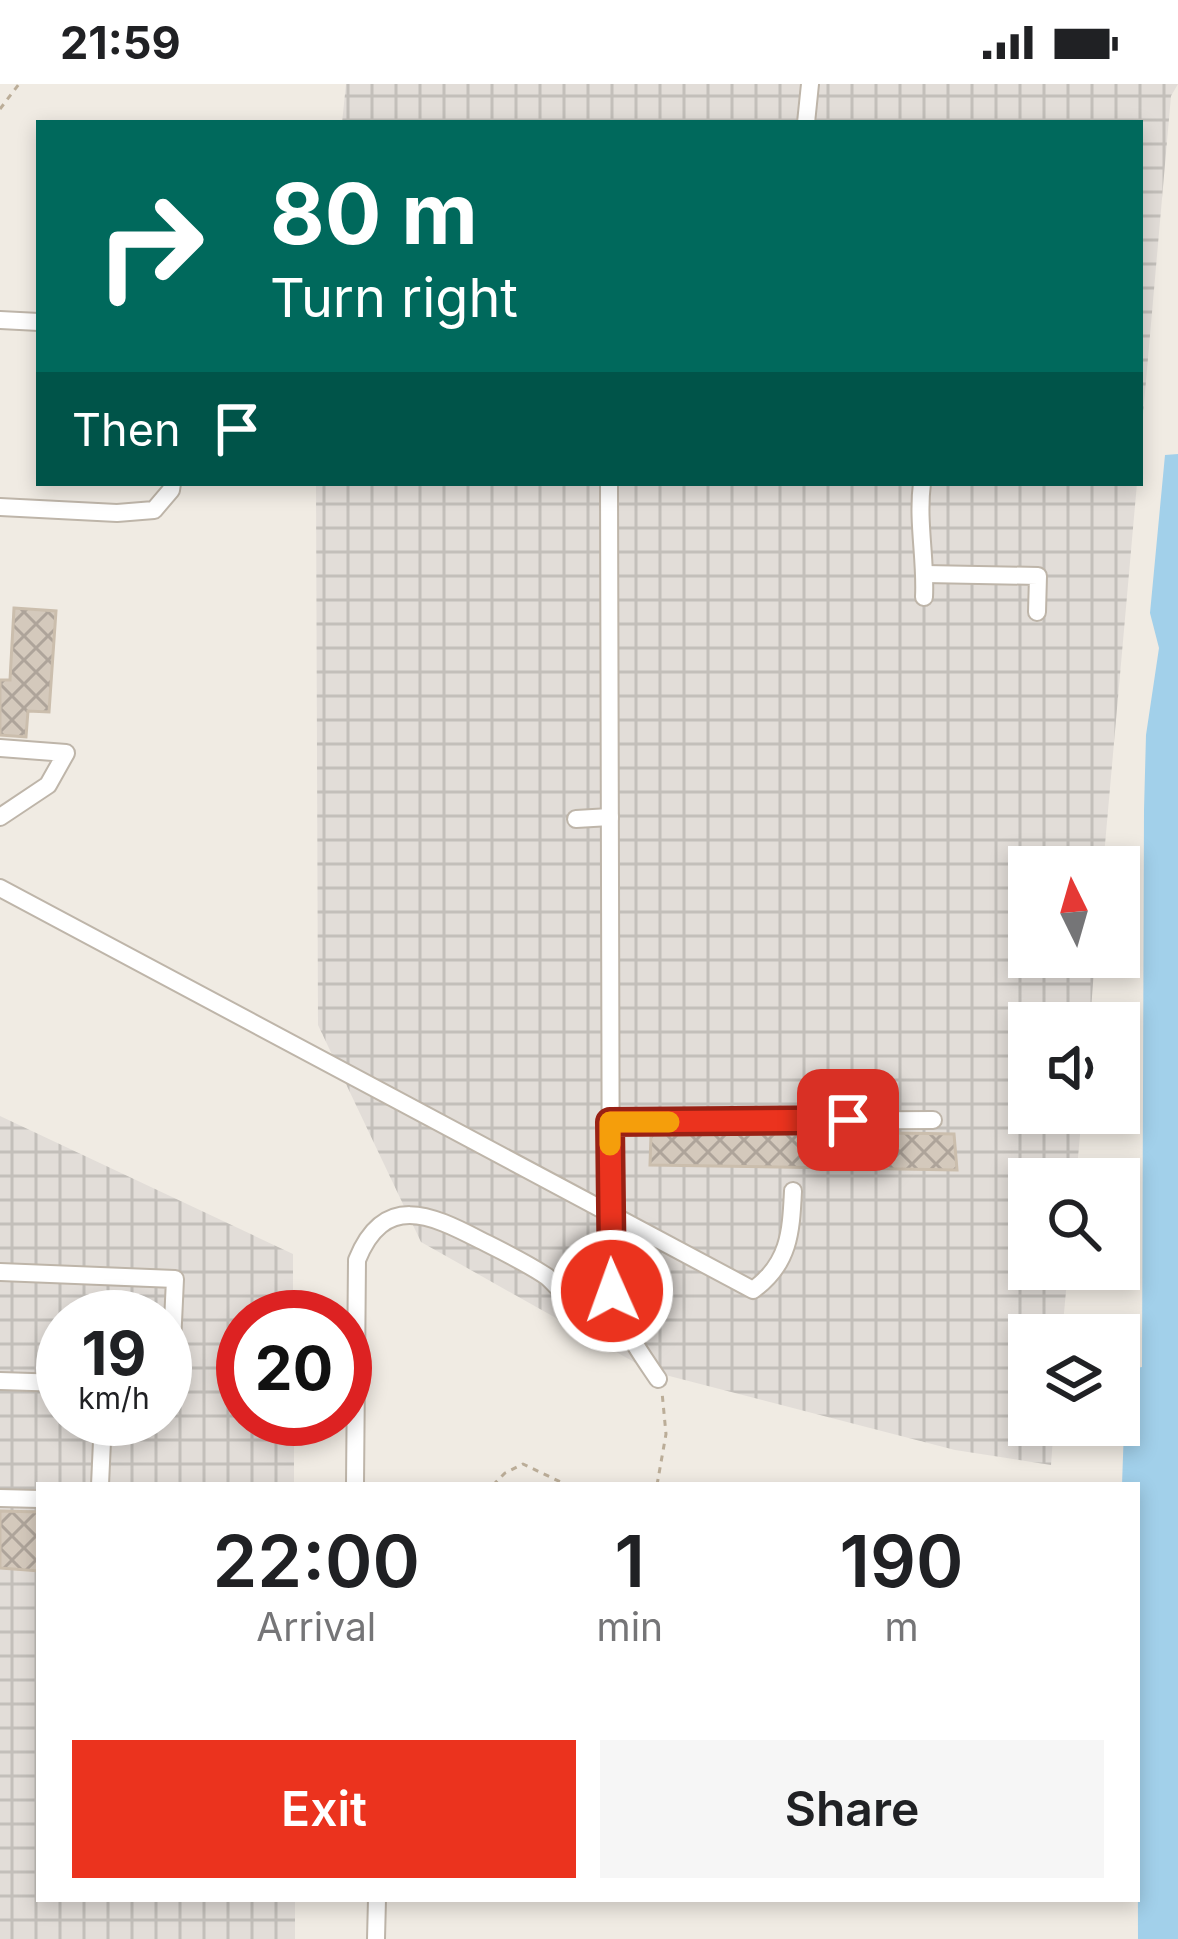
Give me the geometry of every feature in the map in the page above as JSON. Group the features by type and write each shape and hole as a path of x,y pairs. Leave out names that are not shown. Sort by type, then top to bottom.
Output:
{"street":[{"path":"806,120 810,84"},
{"path":"0,320 36,322"},
{"path":"0,507 117,513 154,510 170,486"},
{"path":"609,486 611,1284 626,1332 658,1379"},
{"path":"922,486 918,510 923,597"},
{"path":"925,574 1038,576 1037,612"},
{"path":"0,748 66,753 47,785 0,817"},
{"path":"576,819 610,817"},
{"path":"0,888 753,1290 769,1279 788,1248 793,1190"},
{"path":"610,1122 934,1120"},
{"path":"576,1198 610,1190"},
{"path":"355,1482 357,1260 365,1240 381,1225 399,1215 420,1214 516,1258 552,1280 563,1294 582,1299 611,1284"},
{"path":"0,1272 175,1280 175,1290"},
{"path":"0,1381 36,1382"},
{"path":"100,1482 102,1446"},
{"path":"0,1498 36,1499"},
{"path":"376,1902 376,1939"}],"path":[{"path":"0,109 20,84"},
{"path":"658,1379 665,1401 666,1434 658,1482"},
{"path":"496,1482 523,1464 561,1482"}],"shaded area":[{"path":"346,84 1178,84 1171,96 1143,415 1143,120 342,120"},
{"path":"316,486 1137,486 1105,846 1008,846 1008,978 1093,978 1092,1002 1008,1002 1008,1134 1080,1134 1078,1158 1008,1158 1008,1290 1066,1290 1064,1314 1008,1314 1008,1446 1052,1446 1051,1465 955,1450 650,1371 421,1242 318,1025"},
{"path":"0,1116 293,1254 293,1290 216,1290 216,1446 294,1446 294,1482 36,1482 36,1902 295,1902 295,1939 0,1939"}],"water":[{"path":"1178,454 1178,1939 1138,1939 1140,1482 1122,1482 1123,1446 1140,1446 1144,810 1146,735 1159,648 1150,613 1165,455"}],"building":[{"path":"14,608 56,611 49,712 28,711 26,737 0,735 0,680 10,680"},
{"path":"954,1134 957,1170 650,1165 651,1135"},
{"path":"0,1511 36,1512 36,1571 0,1568"}],"slow traffic":[{"path":"610,1145 610,1122 669,1122"}],"route":[{"path":"612,1291 610,1122 848,1120"}]}
